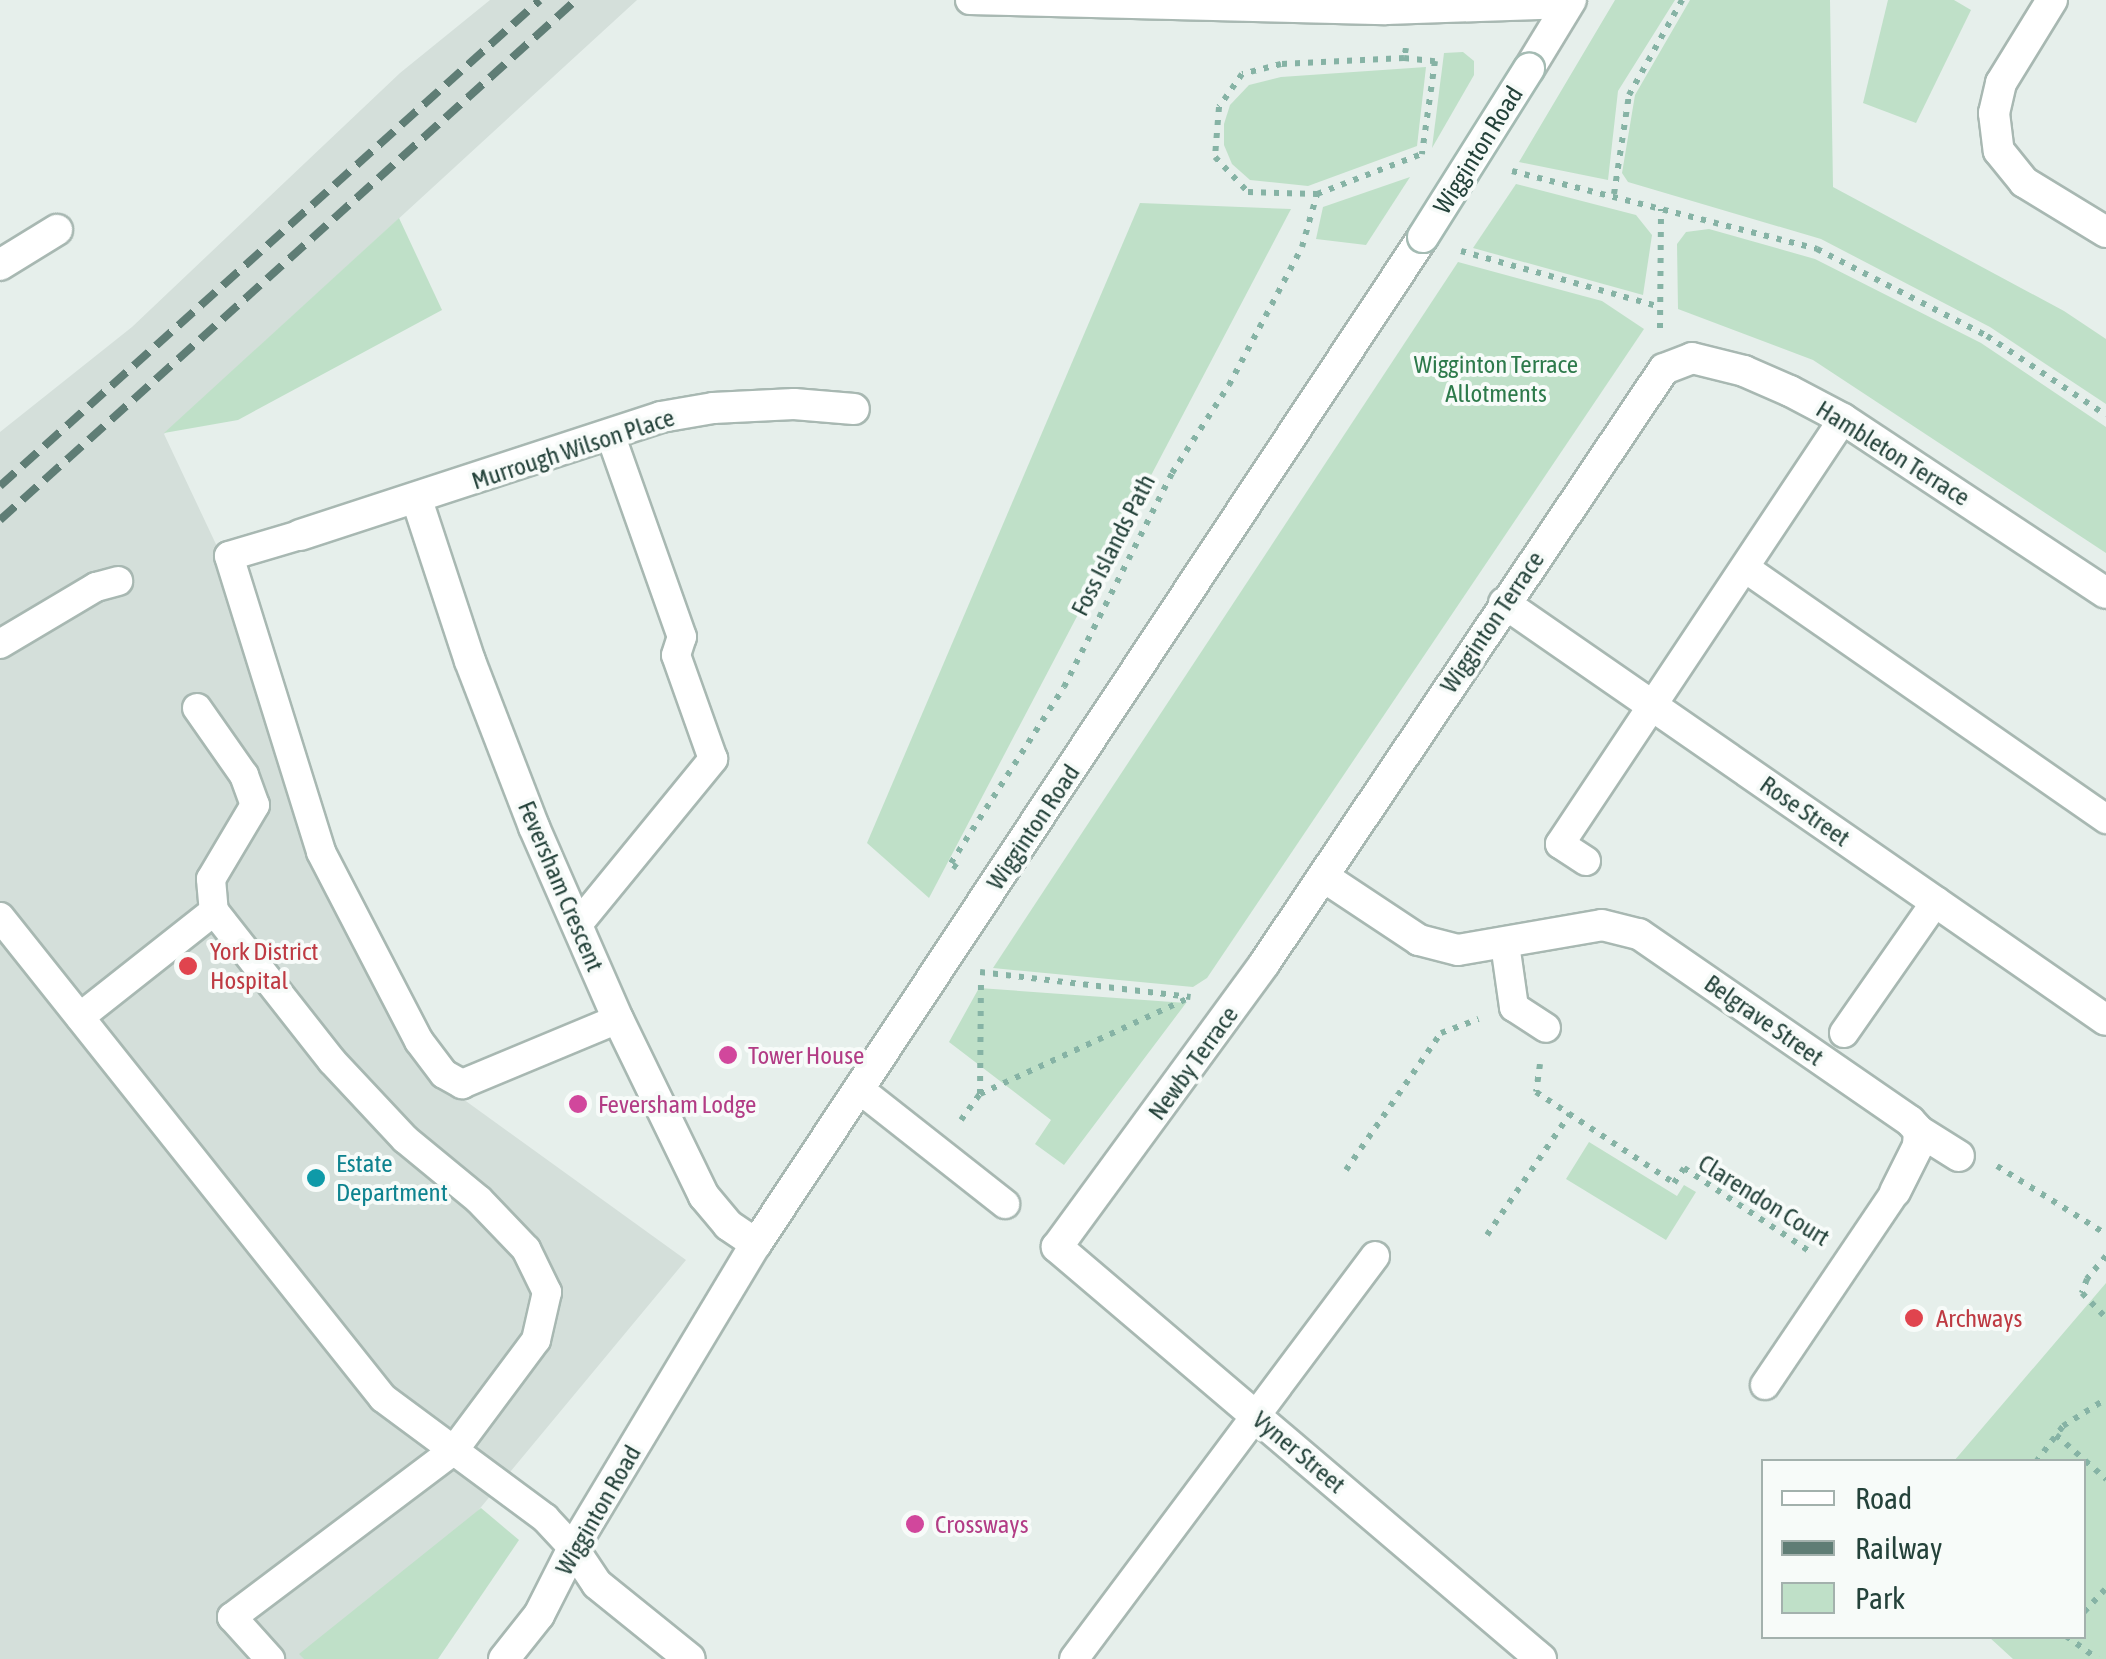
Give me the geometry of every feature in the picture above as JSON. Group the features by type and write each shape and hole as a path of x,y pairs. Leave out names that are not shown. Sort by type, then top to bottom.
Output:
{"street":[{"path":"2052,0 2001,83 1994,113 1998,151 2024,182 2106,232"},
{"name":"Wigginton Road","path":"504,1659 539,1615 572,1548 756,1244 1422,237 1568,1"},
{"path":"0,265 57,230"},
{"name":"Hambleton Terrace","path":"1664,369 1692,358 1744,370 1843,419 2106,593"},
{"name":"Wigginton Terrace","path":"1324,877 1504,602 1664,369"},
{"name":"Murrough Wilson Place","path":"300,536 661,416 713,408 794,404 854,409"},
{"name":"Feversham Crescent","path":"416,500 470,661 534,827 618,1019 704,1196 728,1225 756,1244"},
{"name":"Rose Street","path":"1504,602 2106,1020"},
{"name":"Belgrave Street","path":"1324,877 1419,940 1458,950 1602,925 1639,934 1919,1132 1959,1156"},
{"name":"Newby Terrace","path":"1057,1247 1324,877"},
{"path":"1895,1192 1918,1146 1919,1132"},
{"name":"Vyner Street","path":"1057,1247 1541,1659"},
{"path":"572,1548 597,1584 690,1659"}],"lane":[{"path":"970,0 1420,10 1568,1"},
{"path":"1586,861 1560,844 1843,419"},
{"path":"578,923 713,758 676,655 682,637 610,434"},
{"path":"300,536 229,556 322,852 419,1040 444,1074 462,1084 618,1019"},
{"path":"1745,568 2106,819"},
{"path":"0,644 96,587 118,580"},
{"path":"197,708 244,775 254,805 212,878 214,911 356,1087 404,1139 479,1200 526,1249 547,1292 536,1340 454,1450 232,1618 270,1659"},
{"path":"1844,1032 1936,901"},
{"path":"80,1017 214,911"},
{"path":"0,917 383,1398 545,1518 572,1548"},
{"path":"1506,944 1514,1007 1546,1028"},
{"path":"858,1089 1005,1204"},
{"path":"1765,1385 1895,1192"},
{"path":"1084,1655 1375,1256"}],"path":[{"path":"1614,194 1629,95 1682,0"},
{"path":"1404,58 1420,10"},
{"path":"1422,154 1435,61 1404,58 1281,64 1242,74 1219,107 1214,157 1248,192 1317,194 1422,154 1440,157"},
{"path":"1494,167 1817,248 1987,336 2106,415"},
{"name":"Foss Islands Path","path":"988,894 951,864 1064,687 1172,473 1230,385 1302,247 1317,194"},
{"path":"1662,209 1657,306 1664,369"},
{"path":"1494,263 1657,306"},
{"path":"940,966 1235,1005"},
{"path":"980,1094 978,988 984,973"},
{"path":"938,1150 980,1094 1192,997"},
{"path":"1346,1170 1441,1032 1514,1007"},
{"name":"Clarendon Court","path":"1546,1028 1536,1092 1674,1183 1684,1168 1840,1271"},
{"path":"1486,1235 1570,1114"},
{"path":"1959,1156 1975,1152 2106,1234"},
{"path":"2106,1256 2082,1293 2106,1318"},
{"path":"2038,1459 2056,1435 2106,1399"},
{"path":"2056,1435 2083,1459"},
{"path":"2086,1462 2106,1480"},
{"path":"2086,1610 2106,1588"},
{"path":"2070,1639 2098,1659"}],"shaded area":[{"name":"York District Hospital","path":"490,0 637,0 164,434 222,557 316,854 434,1078 686,1260 355,1659 0,1659 0,432 132,327 400,73"}],"green space":[{"path":"1615,0 1675,0 1618,91 1608,180 1519,162"},
{"path":"1690,0 1830,0 1833,187 2064,311 2106,339 2106,404 1990,327 1821,239 1628,182 1622,173 1635,95"},
{"path":"1888,0 1954,0 1971,10 1916,123 1863,103"},
{"path":"1463,52 1474,61 1474,75 1432,148 1444,53"},
{"path":"1426,67 1417,146 1308,186 1250,180 1232,164 1224,145 1224,124 1230,105 1249,85 1281,77"},
{"path":"1410,177 1366,245 1316,239 1323,207"},
{"path":"1516,184 1636,215 1652,235 1643,295 1473,248"},
{"path":"1140,203 1291,209 929,898 867,843"},
{"path":"399,218 442,310 238,420 164,433"},
{"path":"1709,229 1815,259 1981,343 2106,427 2106,553 1813,360 1678,309 1677,244 1686,232"},
{"name":"Wigginton Terrace Allotments","path":"1458,262 1602,301 1644,329 1207,978 1193,987 993,968"},
{"path":"979,988 1186,1003 1064,1165 1035,1144 1051,1120 949,1042"},
{"path":"1589,1142 1677,1196 1684,1185 1696,1192 1666,1240 1566,1179"},
{"path":"2106,1283 2106,1659 2013,1659 1991,1639 2086,1639 2086,1459 1956,1459"},
{"path":"481,1508 519,1540 438,1659 304,1659 299,1654"}],"railway":[{"path":"0,486 540,0"},
{"path":"0,520 576,0"}],"place":[{"name":"York District Hospital","path":"188,966"},
{"name":"Tower House","path":"728,1055"},
{"name":"Feversham Lodge","path":"578,1104"},
{"name":"Estate Department","path":"316,1178"},
{"name":"Archways","path":"1914,1318"},
{"name":"Crossways","path":"915,1524"}]}
